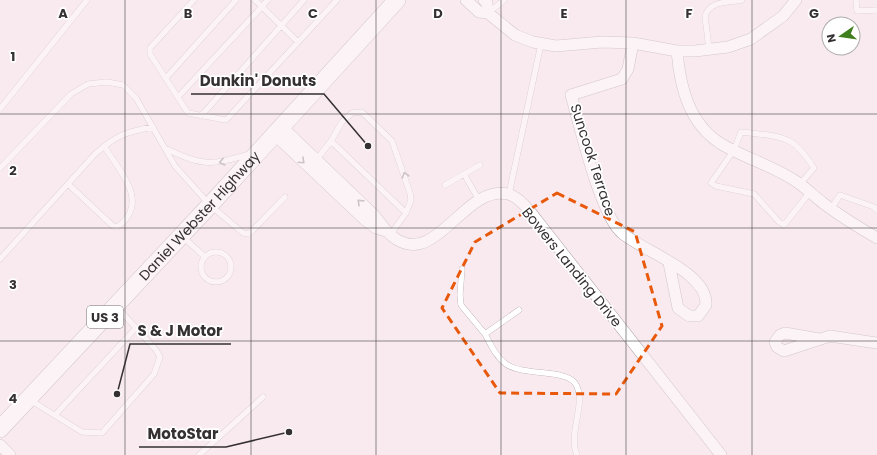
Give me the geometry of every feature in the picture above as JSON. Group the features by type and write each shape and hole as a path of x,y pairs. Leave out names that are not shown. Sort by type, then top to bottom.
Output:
{"main road":[{"name":"Daniel Webster Highway","path":"0,429 210,205 397,0"}],"street":[{"path":"466,0 479,12 488,13 515,35 541,44 556,46 602,42 633,43 677,51 728,47 751,39 782,16 796,0"},
{"path":"484,0 488,3 488,13"},
{"name":"Suncook Terrace","path":"633,43 628,68 622,79 571,95 597,182 614,224 624,235 669,263 692,278 703,290 706,305 702,313 698,316 689,316 681,312 678,308 669,263"},
{"path":"677,51 683,92 691,111 708,134 724,146 785,174 851,223 877,238"},
{"path":"278,130 318,160 373,214 388,233"},
{"path":"278,130 365,220 376,228 388,233 404,243 416,244 425,242 442,232 457,217 479,200 497,194 509,194"},
{"name":"Bowers Landing Drive","path":"509,194 518,200 532,214 722,455"},
{"path":"819,339 836,336 877,343"},
{"path":"0,445 10,455"}],"lane":[{"path":"0,109 87,0"},
{"path":"194,0 150,48 150,54 188,113 226,120 337,0"},
{"path":"166,78 236,0"},
{"path":"255,0 298,42"},
{"path":"178,98 268,0"},
{"path":"201,116 304,0"},
{"path":"488,13 504,0"},
{"path":"709,49 705,16 710,7 742,0"},
{"path":"856,0 857,11 877,10"},
{"path":"509,194 541,44"},
{"path":"0,168 71,94 88,84 107,82 123,85 136,98 175,166 210,205 243,233 249,234 285,196"},
{"path":"318,160 339,126 352,113 358,111 365,113 395,147 410,193 411,200 406,212 388,233"},
{"path":"0,259 111,139 153,127"},
{"path":"800,184 814,168 808,159 791,142 775,137 741,132 734,150 711,183 716,186 754,194 779,222 784,225 810,192"},
{"path":"331,141 406,212"},
{"path":"68,184 113,226 117,227 131,214 134,206 130,188 104,146"},
{"path":"166,149 186,159 206,164 225,161 259,150"},
{"path":"445,185 480,165"},
{"path":"464,174 479,200"},
{"path":"831,209 840,195 874,207 877,210"},
{"path":"181,236 205,257"},
{"path":"213,252 218,252 226,256 229,260 231,269 226,277 218,281 213,281 205,275 202,266 205,257 213,252"},
{"path":"462,269 460,295 461,305 485,334 497,355 510,367 533,373 566,376 575,382 580,398 574,438 577,455"},
{"path":"28,399 82,432 102,433 154,374 159,364 160,357 156,350 116,305"},
{"path":"485,334 519,310"},
{"path":"55,415 136,328"},
{"path":"199,455 263,397"}],"highlighted area":[{"path":"557,193 635,232 662,326 616,394 500,393 442,308 475,242"}],"place":[{"name":"Dunkin' Donuts","path":"368,146"},
{"name":"S & J Motor","path":"117,394"},
{"name":"MotoStar","path":"289,432"}]}
